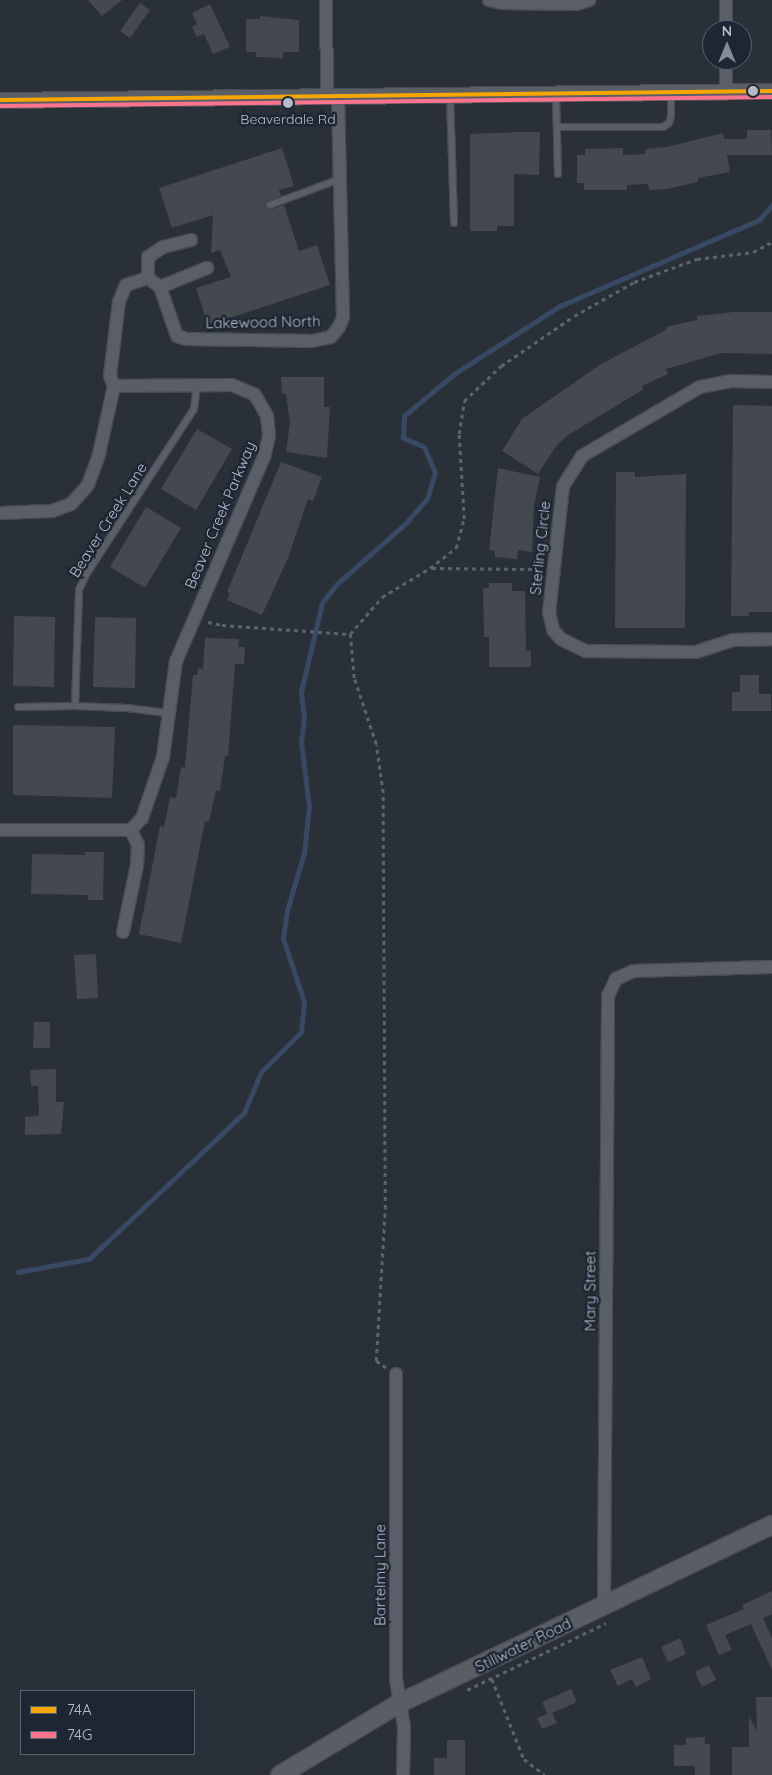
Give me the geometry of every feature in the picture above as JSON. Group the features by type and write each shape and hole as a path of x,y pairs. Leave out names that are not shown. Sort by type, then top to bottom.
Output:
{"main road":[{"name":"Stillwater Road","path":"280,1775 400,1702 772,1525"}],"street":[{"name":"Lakewood North","path":"160,287 176,336 186,339 312,341 332,337 343,317 340,179 332,97 326,0"},
{"path":"489,0 501,3 558,4 589,0"},
{"path":"726,0 726,20"},
{"path":"726,70 726,92"},
{"path":"0,100 772,91"},
{"path":"148,278 148,257 163,247 191,240"},
{"path":"148,278 160,287 207,268"},
{"path":"0,513 52,512 71,504 88,485 99,454 114,386 110,376 119,302 126,285 148,278"},
{"name":"Sterling Circle","path":"772,382 731,381 700,387 582,456 563,486 550,621 561,639 578,650 696,652 733,640 772,639"},
{"name":"Beaver Creek Parkway","path":"114,386 232,386 255,395 267,416 270,436 264,456 176,661 167,713 163,757 142,818 132,830"},
{"path":"0,830 132,830 138,845 124,932"},
{"name":"Mary Street","path":"604,1606 608,996 616,979 633,971 772,967"},
{"name":"Bartelmy Lane","path":"396,1374 396,1679 404,1727 403,1775"}],"lane":[{"path":"557,127 663,127 669,123 671,116 671,92"},
{"path":"556,94 558,174"},
{"path":"450,95 454,223"},
{"path":"270,206 340,179"},
{"name":"Beaver Creek Lane","path":"75,706 79,590 87,573 194,409 197,386"},
{"path":"18,707 75,706 127,708 167,713"}],"path":[{"path":"396,1374 376,1361 385,1209 383,793 376,744 354,678 350,634 382,597 430,568 456,548 464,519 459,434 464,401 501,366 574,316 634,282 697,259 753,252 772,242"},
{"path":"430,568 487,571 554,567"},
{"path":"194,618 222,626 350,634"},
{"path":"492,1679 524,1759 545,1775"}],"building":[{"path":"88,0 122,0 102,16"},
{"path":"140,3 150,10 130,38 120,31"},
{"path":"210,4 230,47 213,54 204,34 197,37 192,27 197,24 192,13"},
{"path":"260,16 299,20 299,52 283,52 283,58 256,57 256,52 246,52 246,19 260,19"},
{"path":"747,130 771,130 772,155 727,155 730,172 698,178 698,182 666,189 649,190 648,184 627,185 627,190 584,190 584,183 577,183 577,155 585,155 585,149 623,148 623,155 645,154 645,149 667,147 723,133 724,139 747,139"},
{"path":"540,132 539,175 514,174 514,226 497,226 497,231 470,231 470,134"},
{"path":"282,148 294,186 279,190 281,196 268,201 265,206 270,210 284,205 299,251 317,245 330,285 208,325 196,288 231,277 220,250 211,253 213,215 172,228 159,188"},
{"path":"734,312 772,312 772,354 721,353 666,369 668,374 642,386 644,389 568,435 556,446 538,474 502,451 522,419 601,364 666,330 666,327 697,320 697,316"},
{"path":"281,377 324,377 324,407 330,407 327,458 286,452 290,423 286,394 282,394"},
{"path":"733,405 772,406 772,612 749,612 749,616 731,616"},
{"path":"197,429 232,449 196,510 161,489"},
{"path":"281,462 322,477 313,501 308,499 288,558 262,615 227,600 230,593 227,592"},
{"path":"498,468 540,477 534,505 532,552 518,550 517,559 495,557 495,551 489,550"},
{"path":"616,472 635,472 635,477 686,474 685,628 615,628"},
{"path":"146,507 181,528 145,588 110,567"},
{"path":"489,583 512,583 512,591 525,591 526,651 531,651 531,667 489,667 489,637 484,637 483,588 489,588"},
{"path":"14,616 55,617 54,687 13,686"},
{"path":"95,617 136,618 135,688 93,687"},
{"path":"205,638 239,639 238,647 245,647 244,664 235,664 228,756 225,756 220,791 216,790 209,822 205,821 181,943 139,934 160,826 164,827 170,797 176,798 181,767 185,768 193,675 197,675 198,668 203,669"},
{"path":"740,675 759,675 759,694 771,694 771,711 732,711 732,692 740,692"},
{"path":"13,725 115,727 112,798 13,795"},
{"path":"85,852 104,852 103,900 88,900 88,895 31,894 32,854 85,855"},
{"path":"96,954 98,998 77,999 74,955"},
{"path":"34,1022 50,1022 50,1048 33,1048"},
{"path":"56,1069 56,1102 64,1102 61,1134 25,1135 25,1117 39,1116 38,1086 31,1086 30,1070"},
{"path":"772,1591 772,1614 763,1618 772,1638 772,1670 751,1624 725,1635 732,1650 719,1655 706,1625 744,1609 742,1605"},
{"path":"680,1638 686,1654 668,1662 661,1647"},
{"path":"642,1657 651,1679 636,1687 632,1679 618,1686 610,1670"},
{"path":"709,1665 716,1680 702,1687 695,1672"},
{"path":"571,1689 577,1702 552,1713 557,1723 542,1729 537,1718 547,1714 542,1702"},
{"path":"756,1697 772,1697 772,1775 732,1775 732,1747 749,1747 749,1717 757,1731"},
{"path":"705,1737 705,1744 710,1744 710,1775 695,1775 695,1766 674,1766 674,1745 686,1745 686,1738"},
{"path":"447,1740 465,1740 465,1775 434,1775 434,1758 447,1758"}],"waterway":[{"path":"18,1272 89,1259 244,1113 261,1072 301,1032 304,1002 283,939 287,911 304,853 309,807 301,743 304,718 301,692 322,603 337,584 405,524 427,499 435,473 424,447 403,438 404,416 454,374 560,306 759,220 772,205"}],"transit line":[{"name":"74A","path":"0,100 772,91"},
{"name":"74G","path":"0,106 772,97"}],"place":[{"name":"Beaverdale Rd","path":"288,103"}]}
